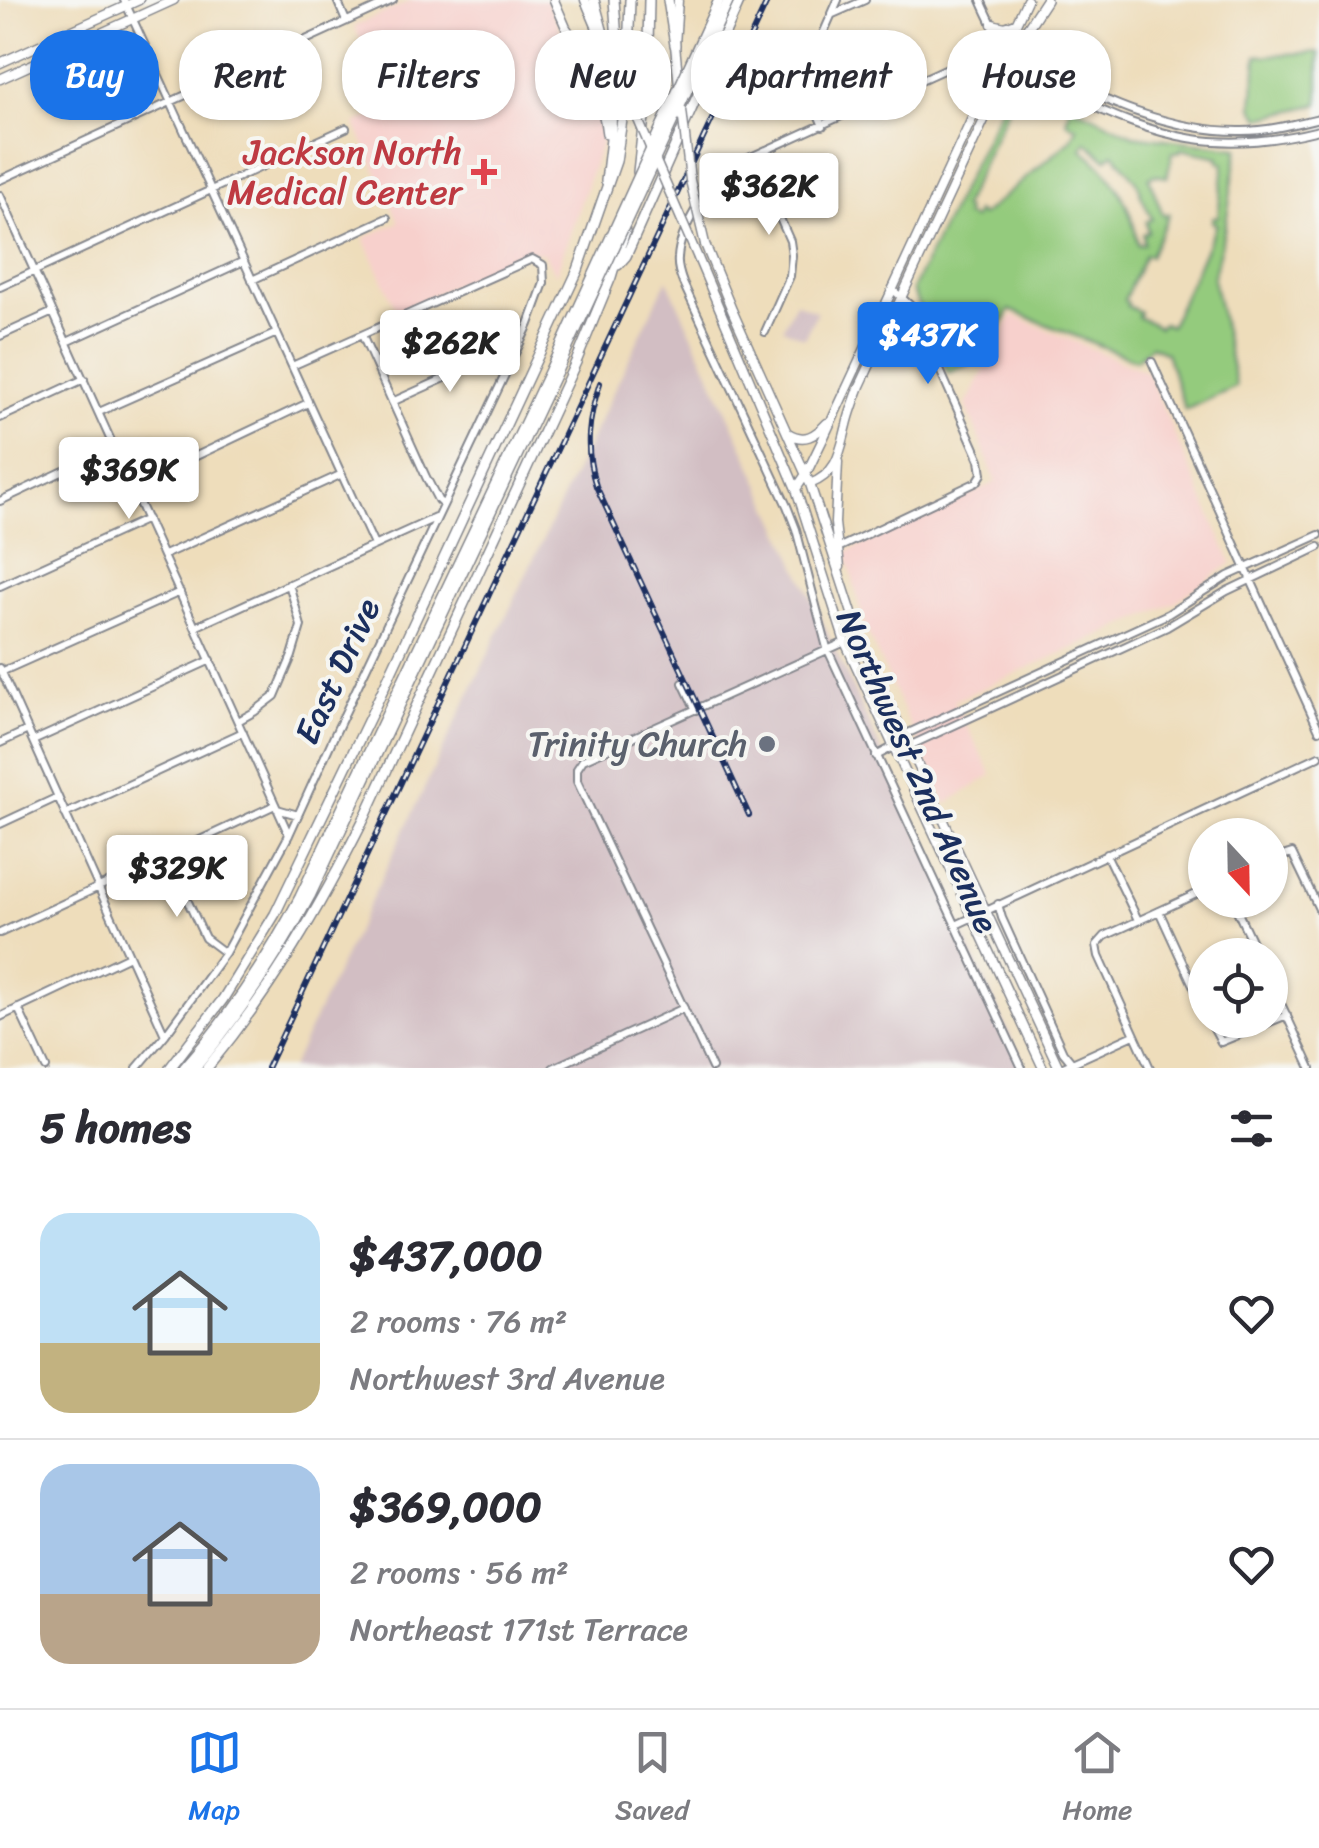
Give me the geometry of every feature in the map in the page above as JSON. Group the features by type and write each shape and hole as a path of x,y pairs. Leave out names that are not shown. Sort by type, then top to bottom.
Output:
{"highway":[{"path":"594,0 603,30"},
{"path":"605,194 617,40 614,0"},
{"path":"170,1068 224,999 275,914 578,270 616,161 628,69 630,0"},
{"path":"207,1068 275,978 336,875 530,464 614,269 641,156 648,89 649,0"},
{"path":"668,0 675,45"},
{"path":"712,30 717,0"},
{"path":"195,1068 240,1013 310,896 554,370 717,0"},
{"path":"184,1068 232,1008 300,897 729,0"},
{"path":"726,30 740,0"},
{"path":"1026,30 1043,0"},
{"path":"614,269 626,256 691,109"},
{"path":"605,120 609,146"}],"main road":[{"path":"0,63 139,0"},
{"path":"0,80 174,0"},
{"path":"554,0 567,30"},
{"name":"Northwest 2nd Avenue","path":"585,0 599,30"},
{"name":"Northwest 2nd Avenue","path":"678,0 675,45 682,110 690,180 705,244 808,479 863,647 1060,1068"},
{"path":"1013,30 1028,0"},
{"path":"992,24 1005,27 1016,23"},
{"name":"Northwest 2nd Avenue","path":"639,120 796,489 845,642 1043,1068"},
{"path":"796,489 808,479 830,420 971,120"},
{"path":"843,586 836,523 838,462 848,419 984,120"},
{"path":"788,433 809,438 830,420"},
{"path":"808,479 825,477 838,462"}],"street":[{"path":"337,0 346,21"},
{"path":"0,180 393,0"},
{"path":"825,30 838,0"},
{"path":"832,15 865,0"},
{"path":"981,0 994,30"},
{"path":"126,3 374,545"},
{"path":"764,332 790,276 792,256 790,241 767,189 768,150 947,69"},
{"path":"1111,102 1180,126 1245,131 1319,118"},
{"path":"1111,116 1172,136 1205,140 1248,142 1319,130"},
{"path":"820,120 823,126"},
{"path":"0,286 346,128"},
{"name":"Northwest 2nd Avenue","path":"768,150 721,173 703,196 680,246 679,272 787,506 827,648 1022,1068"},
{"path":"0,195 289,835"},
{"path":"252,280 387,218"},
{"name":"East Drive","path":"137,1068 226,952 289,835 529,324 546,274 543,265 532,259 362,335"},
{"path":"67,342 244,260"},
{"path":"838,548 977,482 982,474 980,460 912,307 892,289"},
{"path":"0,336 53,312"},
{"path":"98,412 276,333"},
{"path":"292,366 362,335 432,489 443,505"},
{"path":"392,402 486,359 508,365"},
{"path":"1152,362 1319,730"},
{"path":"0,418 84,379"},
{"path":"132,486 308,403"},
{"path":"0,500 115,447"},
{"path":"164,555 340,474"},
{"path":"195,627 437,518"},
{"path":"0,586 147,519"},
{"path":"894,747 904,734 1162,616 1218,582 1319,534"},
{"path":"876,756 894,747 909,746 1168,626 1250,579 1319,548"},
{"path":"238,721 275,696 292,656 301,626 289,584"},
{"path":"165,1035 1,670 180,592"},
{"path":"712,1068 576,774 583,760 845,642"},
{"path":"32,741 211,660"},
{"path":"682,683 696,710"},
{"path":"0,743 28,730"},
{"path":"65,814 243,732"},
{"path":"956,925 1319,756"},
{"path":"0,824 58,796"},
{"path":"0,932 276,807 298,815"},
{"path":"1288,854 1292,853 1319,909"},
{"path":"1106,854 1138,920"},
{"path":"166,855 205,938 226,952"},
{"path":"1150,1068 1097,945 1105,936 1188,898"},
{"path":"998,904 1072,1063"},
{"path":"1159,911 1188,975"},
{"path":"0,1017 130,956"},
{"path":"18,1008 46,1068"},
{"path":"553,1068 684,1008"},
{"path":"1288,1019 1311,1068"},
{"path":"1060,1068 1134,1036"}],"shaded area":[{"name":"Jackson North Medical Center","path":"413,0 547,0 560,30 535,30 535,120 599,120 603,138 556,274 543,253 526,251 397,312 364,238 399,222 355,124 364,120 515,120 515,30 356,30 354,26"},
{"path":"667,279 1025,1068 291,1068"},
{"path":"795,302 817,312 804,338 783,328"},
{"path":"1012,315 1147,372 1232,563 1174,603 954,701 992,775 946,804 865,627 846,552 996,482 966,405"}],"green space":[{"path":"1319,52 1319,104 1261,118 1253,107 1257,56"},
{"path":"995,120 1002,120 962,208 966,210 965,216 973,219 976,212 981,216 1071,140 1077,127 1067,120 1102,120 1133,135 1238,148 1213,279 1236,387 1185,410 1166,353 1151,346 1136,360 1010,310 984,358 948,373 912,290","holes":["1086,142 1106,159 1114,153 1137,182 1152,219 1146,222 1144,244 1138,245 1126,204 1112,179 1082,149","1181,149 1219,157 1218,162 1224,163 1218,217 1213,217 1212,222 1217,224 1170,326 1163,323 1159,327 1138,317 1140,312 1124,300 1169,214 1163,215 1149,178 1167,177 1173,152 1179,153"]}],"railway":[{"path":"267,1068 768,0"},
{"path":"600,383 589,434 596,486 749,815"}],"place":[{"name":"Jackson North Medical Center","path":"484,172"},
{"name":"Trinity Church","path":"767,744"}]}
